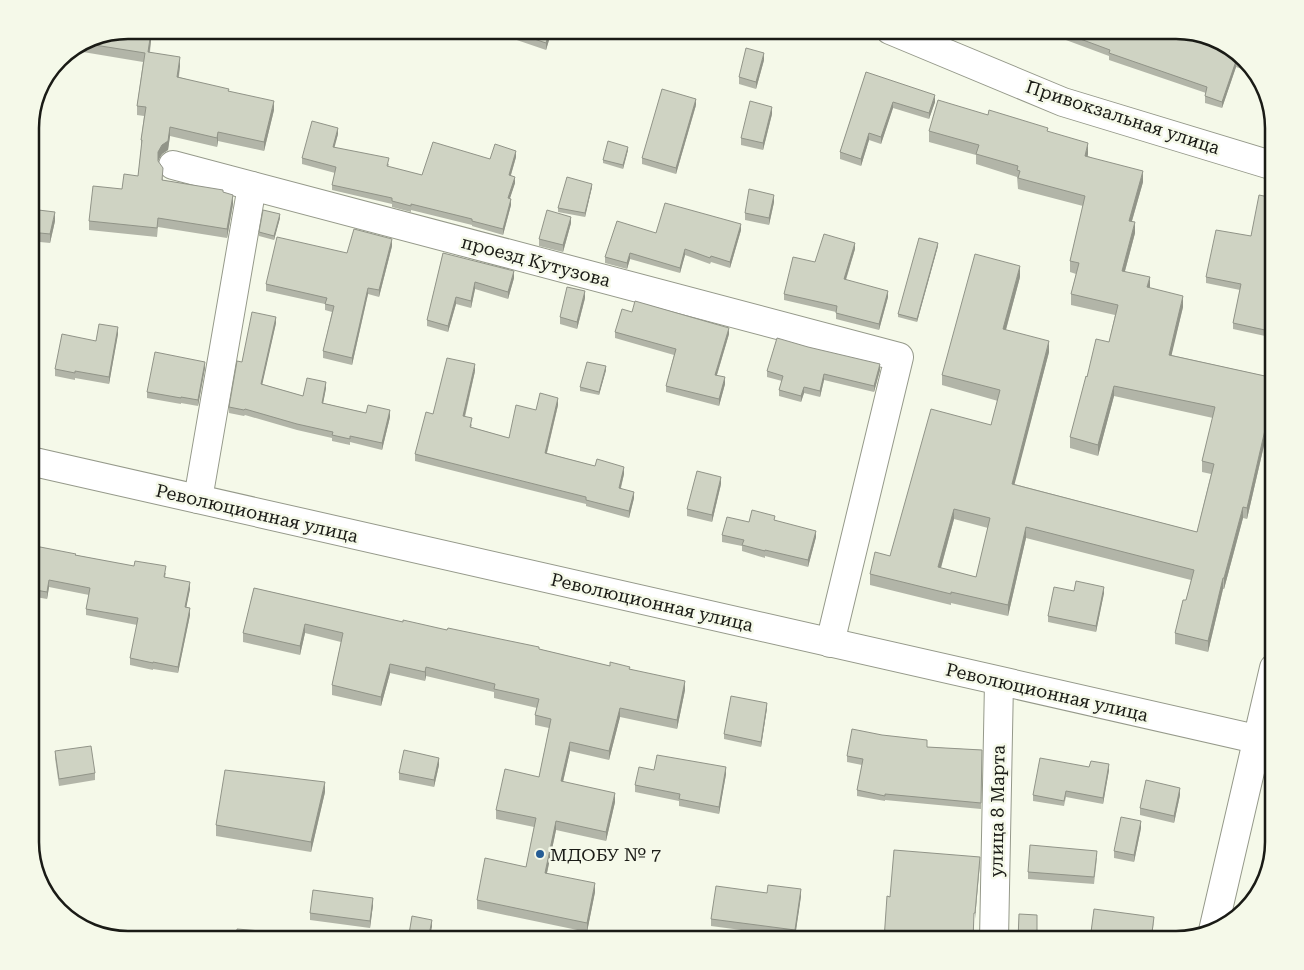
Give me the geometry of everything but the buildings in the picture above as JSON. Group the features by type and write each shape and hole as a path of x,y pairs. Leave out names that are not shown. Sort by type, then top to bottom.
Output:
{"street":[{"name":"Привокзальная улица","path":"912,39 1064,102 1265,163"},
{"name":"проезд Кутузова","path":"173,165 899,356 830,643"},
{"path":"198,499 252,186"},
{"name":"Революционная улица","path":"39,463 1265,741"},
{"name":"улица 8 Марта","path":"994,931 999,682"},
{"path":"1216,922 1265,745"}],"place":[{"name":"МДОБУ № 7","path":"540,854"}]}
